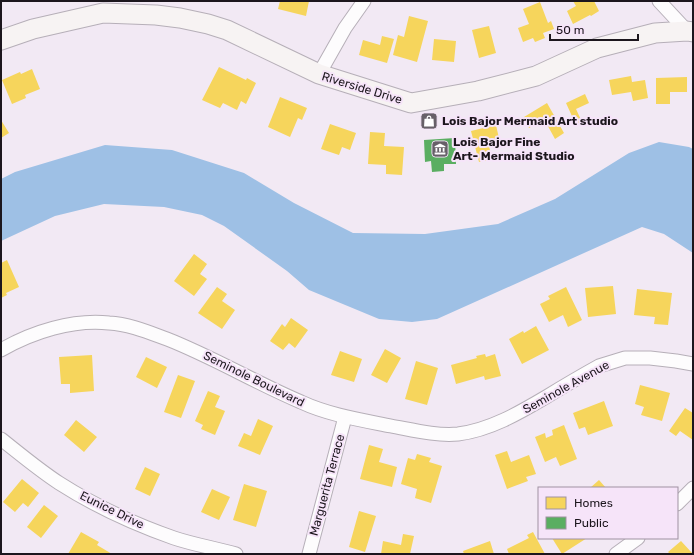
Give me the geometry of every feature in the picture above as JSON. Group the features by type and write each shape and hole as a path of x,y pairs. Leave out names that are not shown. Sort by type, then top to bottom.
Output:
{"street":[{"path":"318,74 345,28 364,1"},
{"path":"659,1 690,31"},
{"name":"Riverside Drive","path":"1,40 102,7 180,18 227,30 318,74 411,103 478,91 536,76 598,48 655,33 690,31"},
{"name":"Seminole Boulevard","path":"1,350 45,330 69,325 110,322 135,327 190,348 301,402 345,417 415,430 446,434 459,434 486,427 511,417"},
{"name":"Seminole Avenue","path":"511,417 599,366 614,360 624,358 650,358 693,364"},
{"name":"Marguerita Terrace","path":"309,554 345,417"},
{"name":"Eunice Drive","path":"1,439 59,483 98,505 147,528 175,538 236,554"},
{"path":"678,503 693,488"},
{"path":"616,554 637,539"}],"water":[{"path":"659,142 693,149 693,253 664,234 642,227 437,319 412,322 379,319 309,290 287,271 224,226 202,215 164,207 104,204 55,216 1,241 1,179 15,172 105,145 172,150 244,173 294,203 353,233 425,234 498,224 555,199 629,153"}],"building: Homes":[{"path":"280,1 309,1 306,16 278,9"},
{"path":"573,1 594,1 599,11 573,24 567,11 576,6"},
{"path":"540,2 548,23 551,21 554,29 543,33 545,38 535,42 533,38 523,42 518,28 529,24 523,9"},
{"path":"409,16 428,21 417,62 393,55 398,35 404,37"},
{"path":"489,26 496,53 479,58 472,30"},
{"path":"382,36 394,39 387,63 359,55 363,40 380,45"},
{"path":"434,39 456,41 454,62 432,60"},
{"path":"219,67 246,80 247,78 256,83 246,104 241,101 237,110 223,103 220,108 202,100"},
{"path":"32,69 40,89 25,95 26,98 12,104 2,80 20,72 21,74"},
{"path":"631,76 632,82 645,80 648,98 633,101 631,92 612,95 609,80"},
{"path":"687,77 687,92 670,92 670,104 656,104 656,78"},
{"path":"585,94 589,103 576,109 582,122 576,125 566,103"},
{"path":"280,97 307,108 302,120 298,118 290,137 268,127"},
{"path":"547,103 564,133 555,139 544,119 529,128 524,117"},
{"path":"1,120 9,133 1,138"},
{"path":"330,124 356,133 350,150 342,147 339,155 321,149"},
{"path":"496,125 500,143 489,146 492,159 479,162 471,131"},
{"path":"370,132 385,133 384,146 404,147 402,175 386,174 386,165 368,164"},
{"path":"194,254 207,264 200,274 207,279 194,296 174,281"},
{"path":"7,260 19,287 6,293 7,295 1,298 1,263"},
{"path":"613,286 616,314 588,317 585,288"},
{"path":"217,287 227,294 222,301 235,310 222,329 198,313"},
{"path":"566,287 582,320 568,327 563,315 549,322 540,304 550,299 548,296"},
{"path":"637,289 672,293 668,325 654,324 655,317 634,315"},
{"path":"291,318 308,330 295,348 289,343 283,350 270,341 282,324 285,327"},
{"path":"536,326 549,350 522,364 509,339"},
{"path":"385,349 401,358 387,383 371,375"},
{"path":"340,351 362,359 354,382 331,375"},
{"path":"485,354 486,357 495,354 501,376 485,380 484,376 456,384 451,365 477,358 476,356"},
{"path":"92,355 94,391 70,393 70,384 61,384 59,357"},
{"path":"146,357 167,367 157,388 136,377"},
{"path":"416,361 438,368 427,405 405,399"},
{"path":"178,375 195,381 181,418 164,412"},
{"path":"640,385 670,393 662,421 641,415 644,407 635,404"},
{"path":"208,391 220,396 215,407 225,411 215,435 201,429 203,425 195,421"},
{"path":"604,401 613,426 588,435 585,427 579,429 573,413"},
{"path":"685,408 693,413 693,440 680,431 676,436 669,431"},
{"path":"258,419 273,426 260,455 238,446 244,433 251,436"},
{"path":"76,420 97,437 84,452 64,435"},
{"path":"564,425 577,459 560,466 556,457 545,462 535,437 545,433 546,438 553,435 552,430"},
{"path":"369,445 383,449 379,462 397,467 392,487 360,479"},
{"path":"507,451 511,462 529,455 536,474 526,477 528,481 507,489 495,455"},
{"path":"417,454 431,458 429,462 442,466 431,503 415,498 417,489 401,484 408,458 415,460"},
{"path":"145,467 160,474 150,496 135,489"},
{"path":"22,479 39,493 28,507 23,503 15,512 3,502"},
{"path":"599,480 605,487 591,487"},
{"path":"244,484 267,491 256,527 233,520"},
{"path":"212,489 230,497 219,520 201,512"},
{"path":"44,505 58,516 41,538 27,527"},
{"path":"359,511 376,516 365,552 349,547"},
{"path":"81,532 99,542 97,545 112,554 68,554"},
{"path":"533,532 545,554 509,554 507,549 529,538 527,535"},
{"path":"403,534 414,536 410,554 381,554 383,541 401,545"},
{"path":"553,539 585,539 562,554"},
{"path":"490,541 494,554 464,554 463,551"},
{"path":"681,541 693,554 670,554 668,552"}],"building: Public":[{"path":"455,138 456,164 444,164 444,171 432,172 431,161 425,162 424,140"}],"place":[{"name":"Lois Bajor Mermaid Art studio","path":"429,121"},
{"name":"Lois Bajor Fine Art- Mermaid Studio","path":"440,149"}]}
